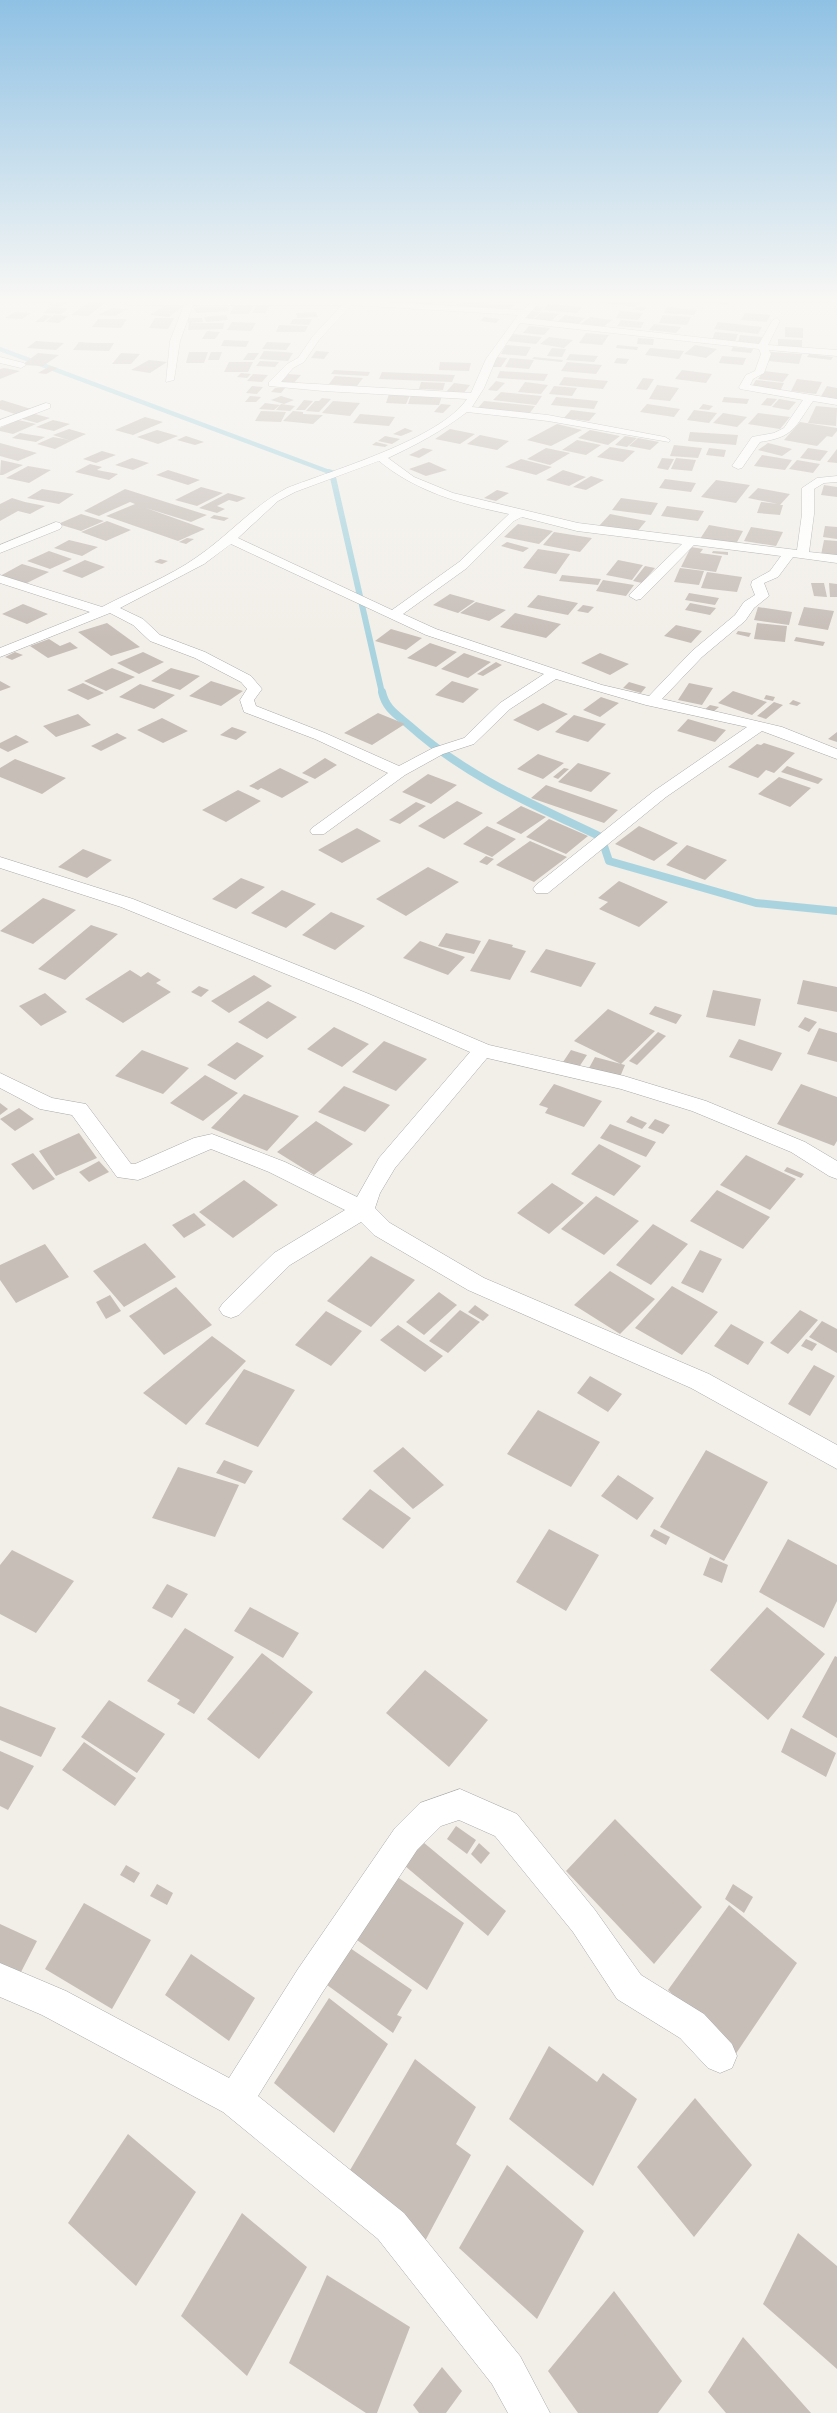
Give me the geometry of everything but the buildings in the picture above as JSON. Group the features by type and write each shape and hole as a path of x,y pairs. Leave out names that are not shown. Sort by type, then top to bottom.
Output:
{"street":[{"path":"0,424 24,415"},
{"path":"0,653 107,610 200,561 230,540 274,499 291,490 380,457 416,441 446,424 458,415"},
{"path":"517,415 548,418 665,440"},
{"path":"738,466 756,439 777,436 788,430 798,415"},
{"path":"380,457 410,479 451,496 577,527 837,559"},
{"path":"651,702 697,654 740,618 749,604 762,596 757,585 758,581 774,574 795,554 808,514 808,488 821,480 837,479"},
{"path":"393,614 463,565 510,518 523,513"},
{"path":"0,549 56,526"},
{"path":"230,540 431,632 598,688 651,702 777,730 837,754"},
{"path":"636,596 691,541"},
{"path":"0,579 107,610 138,622 155,638 200,655 246,679 255,689 247,700 249,709 320,736 399,772"},
{"path":"318,831 399,772 438,751 469,741 505,706 554,674"},
{"path":"542,889 660,794 759,726"},
{"path":"0,862 127,903 362,998 482,1050 624,1083 699,1106 798,1146 837,1171"},
{"path":"231,1309 282,1259 363,1210 369,1192 388,1163 482,1050"},
{"path":"0,1080 47,1104 80,1109 125,1172 138,1172 201,1143 212,1141 277,1167 363,1210 382,1229 476,1284 700,1381 837,1458"},
{"path":"235,2100 310,1981 406,1839 431,1814 460,1804 506,1825 584,1921 629,1987 692,2026 720,2056"},
{"path":"0,1980 54,2003 235,2100 391,2226 506,2370 530,2413"}],"waterway":[{"path":"176,415 332,473"},
{"path":"332,473 382,693"},
{"path":"382,692 386,703 392,711 454,760 477,775 525,801 601,837 609,861 756,903 837,911"}]}
